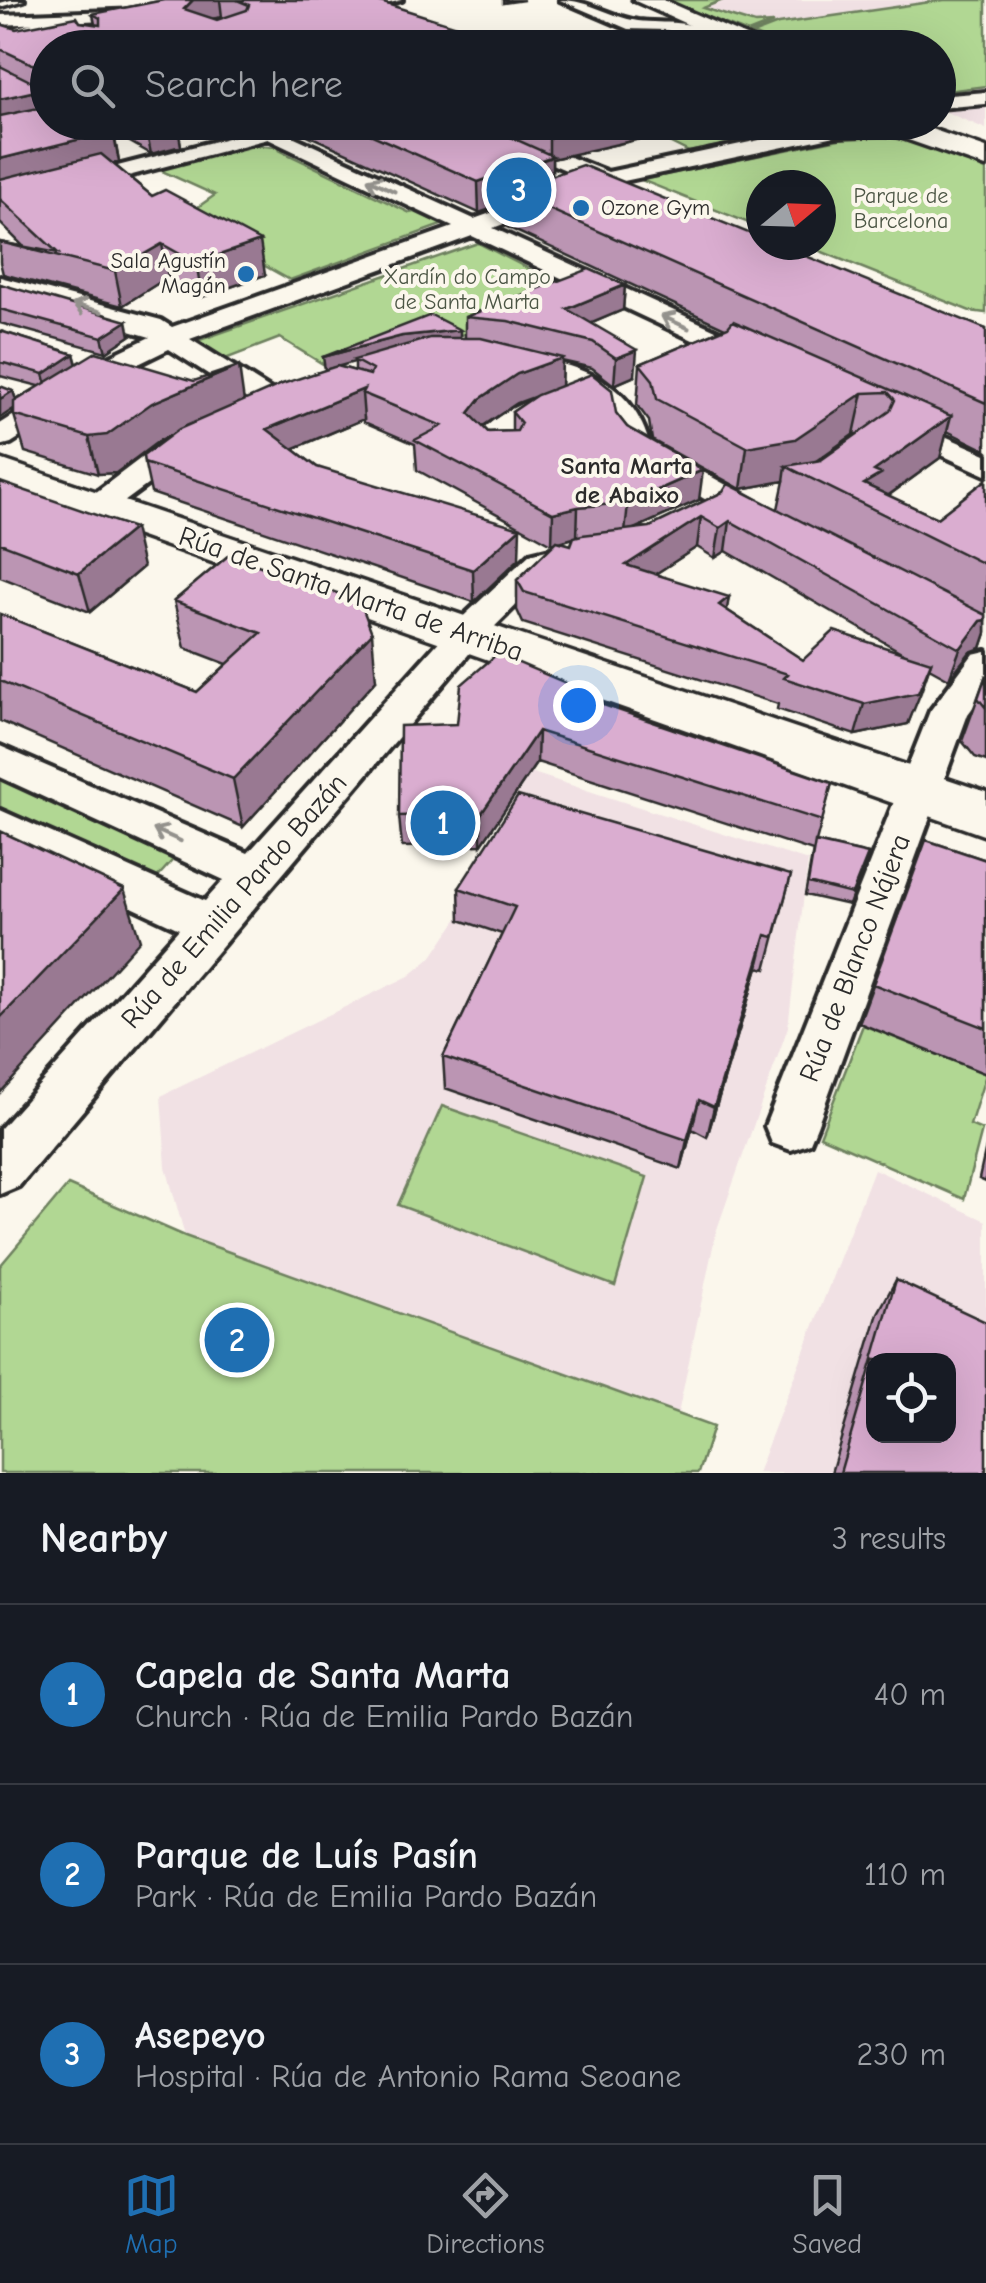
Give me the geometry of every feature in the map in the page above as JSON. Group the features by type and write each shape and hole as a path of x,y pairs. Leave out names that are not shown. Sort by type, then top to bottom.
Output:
{"main road":[{"path":"624,0 692,30"},
{"path":"646,12 704,30"},
{"path":"956,119 986,140"},
{"path":"930,140 986,158"},
{"name":"Rúa de Santa Marta de Arriba","path":"0,472 986,814"}],"street":[{"path":"95,0 151,8"},
{"path":"568,0 634,26 646,12"},
{"path":"0,20 151,8"},
{"path":"956,108 981,100"},
{"path":"192,140 209,149"},
{"path":"0,203 209,149 230,140"},
{"path":"284,140 771,366"},
{"path":"491,140 636,199"},
{"path":"0,437 112,366 173,336 596,182 780,140"},
{"path":"115,146 148,165"},
{"path":"12,174 41,192"},
{"path":"0,285 152,326 274,404"},
{"path":"75,355 112,366"},
{"path":"482,355 564,372 602,394 631,422 632,442 709,512 794,536"},
{"path":"502,453 488,442 510,422 543,405 642,390"},
{"path":"18,392 54,404"},
{"path":"98,506 172,449 274,404 304,396"},
{"path":"879,416 986,466"},
{"path":"709,512 786,496"},
{"name":"Rúa de Emilia Pardo Bazán","path":"0,1168 466,634 542,561 596,550"},
{"name":"Rúa de Blanco Nájera","path":"790,1126 950,712 983,643"},
{"path":"0,760 256,876"},
{"path":"0,826 214,925"}],"lane":[{"path":"0,5 20,0"},
{"path":"347,10 398,0"},
{"path":"0,34 40,24 47,18"}],"shaded area":[{"path":"664,0 986,0 986,129 956,116 956,30 741,30"},
{"path":"511,766 808,861 788,1027 716,1232 678,1414 185,1236 166,1167 161,1096 409,976 431,958 510,841 503,779"},
{"path":"874,1169 986,1221 986,1473 757,1473"}],"green space":[{"path":"664,0 723,0 703,8 755,24 773,23 756,30 740,30"},
{"path":"944,0 986,0 986,86 956,90 956,30 762,30 778,24"},
{"path":"665,140 748,140 689,152"},
{"name":"Parque de Barcelona","path":"834,140 905,140 937,150 986,170 986,313 970,311 836,257 836,170 746,170 746,222 641,180"},
{"path":"252,145 289,148 281,151 410,213 422,210 444,224 290,280 181,219 215,195 153,167"},
{"name":"Xardín do Campo de Santa Marta","path":"478,243 570,290 454,338 326,366 280,338 220,361 194,342"},
{"path":"0,769 180,852 153,882 0,811"},
{"path":"863,1025 986,1074 970,1125 982,1130 964,1199 820,1136"},
{"path":"442,1106 647,1177 615,1286 398,1205"},
{"path":"68,1185 185,1236 713,1427 698,1473 0,1473 0,1266"}],"building":[{"path":"164,0 193,0 184,9 217,20 247,10 249,5 237,0 374,0 466,30 30,30 30,63 0,49 0,24 16,29 77,17 80,22 100,25 100,18 93,14"},
{"path":"0,66 30,81 30,92 0,99"},
{"path":"30,110 30,140 77,140 0,159 0,116"},
{"path":"384,140 517,140 553,156 478,182"},
{"path":"101,154 152,196 165,190 260,241 196,263 162,244 115,271 0,242 58,253 0,199 0,179"},
{"path":"582,165 746,232 746,260 816,260 986,329 986,403 508,191"},
{"path":"589,269 625,285 567,309 637,350 616,358 593,342 508,321 465,317"},
{"path":"0,284 127,321 102,337 0,309"},
{"path":"431,315 460,330 402,336 323,357"},
{"path":"733,321 951,416 874,471 881,474 864,484 937,518 986,480 986,565 786,466 821,460 890,411 895,400 888,392 863,393 795,439 747,447 657,399 653,380 640,364 728,327"},
{"path":"0,331 74,354 44,374 0,362"},
{"path":"430,338 481,338 562,358 517,374 480,399 469,413 488,432 517,431 521,423 512,412 537,395 592,374 612,390 616,413 627,427 703,470 628,503 553,513 415,440 442,426 362,393 364,389 267,429 317,467 520,528 473,570 144,463 143,456 179,429 282,384 337,366 370,375 372,370 354,360"},
{"path":"96,352 194,381 239,366 152,403 107,435 89,437 14,415 14,402"},
{"path":"0,386 13,391 0,399"},
{"path":"0,482 134,528 79,573 0,543"},
{"path":"728,484 986,615 986,620 981,621 960,649 730,521 720,528 701,517 626,565 729,597 719,605 803,660 834,631 931,662 918,693 864,704 784,678 788,674 524,592 517,580 557,541 571,545 574,537 582,535 650,527 723,492"},
{"path":"229,555 360,601 372,633 233,779 0,681 0,614 197,692 261,633 174,601"},
{"path":"497,654 578,688 571,694 832,783 822,821 538,731 481,814 399,816 400,726 457,724 461,685"},
{"path":"986,675 986,708 978,698"},
{"path":"518,796 791,875 774,937 766,935 714,1107 699,1100 687,1140 443,1057 515,907 459,888"},
{"path":"0,831 124,889 0,1018"},
{"path":"926,840 986,860 986,1028 873,984"},
{"path":"815,842 868,854 852,894 808,883"},
{"path":"896,1280 986,1322 986,1473 840,1473 866,1383 866,1443 956,1443 956,1353 875,1353"}],"place":[{"name":"Asepeyo","path":"519,190"},
{"name":"Ozone Gym","path":"581,208"},
{"name":"Sala Agustín Magán","path":"246,274"},
{"name":"Capela de Santa Marta","path":"443,823"},
{"name":"Parque de Luís Pasín","path":"237,1340"}],"district":[{"name":"Santa Marta de Abaixo","path":"627,480"}]}
